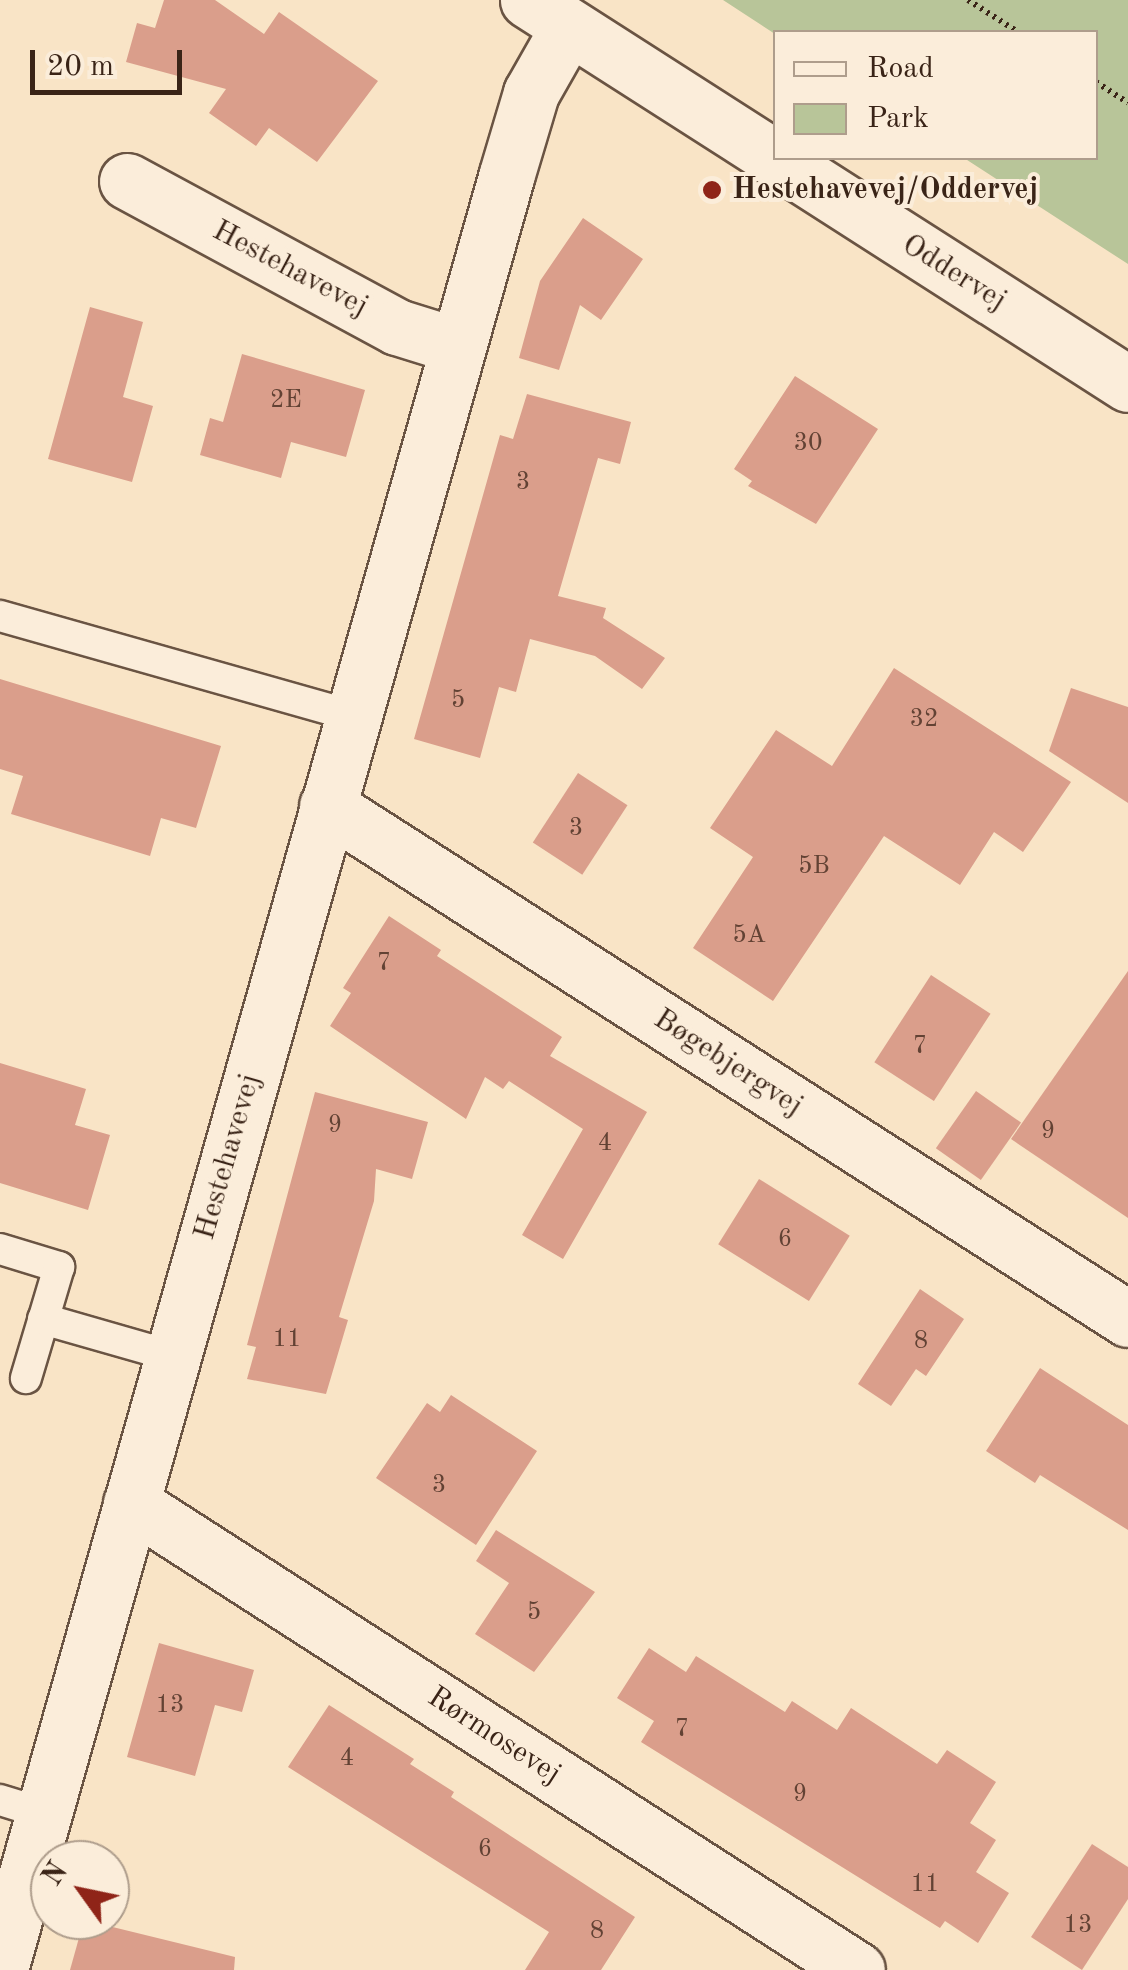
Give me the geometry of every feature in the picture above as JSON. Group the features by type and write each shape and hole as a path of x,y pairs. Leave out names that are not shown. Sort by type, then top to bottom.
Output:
{"street":[{"name":"Hestehavevej","path":"0,1968 21,1806 131,1503 532,93 548,14"},
{"name":"Oddervej","path":"548,14 773,158"},
{"name":"Oddervej","path":"777,160 1128,384"},
{"name":"Hestehavevej","path":"128,181 397,327 458,346"},
{"name":"Bøgebjergvej","path":"327,806 1128,1319"},
{"name":"Rørmosevej","path":"131,1503 857,1970"}],"lane":[{"path":"0,616 353,716"},
{"path":"0,1249 58,1267 26,1378"},
{"path":"43,1319 172,1356"}],"path":[{"path":"968,0 1015,30"},
{"path":"1098,83 1128,103"}],"green space":[{"path":"723,0 1128,0 1128,264 967,160 1098,160 1098,30 773,33"}],"building":[{"path":"164,0 215,0 264,34 279,12 378,81 317,162 269,128 256,146 209,113 226,89 126,62 137,23 155,28"},
{"path":"583,218 643,259 601,320 580,305 559,370 519,358 540,281"},
{"path":"90,307 143,322 123,397 153,406 132,482 48,459"},
{"path":"242,354 365,390 346,457 291,442 281,478 200,455 210,418 223,422"},
{"path":"795,376 878,429 816,524 748,486 752,481 734,469"},
{"path":"527,394 631,422 620,464 598,458 558,596 606,608 603,618 665,658 642,689 595,656 530,639 516,692 499,687 480,758 414,739 500,435 513,439"},
{"path":"894,668 1071,782 1023,852 994,832 960,885 884,836 773,1001 693,948 753,857 710,828 776,730 832,766"},
{"path":"0,679 221,746 196,828 161,818 150,856 11,814 23,776 0,769"},
{"path":"1071,688 1128,707 1128,803 1049,751"},
{"path":"578,773 627,805 582,875 533,843"},
{"path":"389,916 441,950 437,956 562,1037 550,1056 647,1112 563,1259 522,1235 583,1129 509,1081 503,1089 485,1077 466,1119 330,1026 351,993 343,988"},
{"path":"1128,971 1128,1218 1011,1139"},
{"path":"931,975 991,1014 934,1101 874,1062"},
{"path":"0,1063 86,1089 75,1125 110,1135 88,1210 0,1183"},
{"path":"976,1091 1021,1123 981,1180 936,1148"},
{"path":"315,1092 428,1122 412,1179 376,1169 374,1201 339,1317 348,1320 326,1394 247,1379 256,1347 247,1345"},
{"path":"759,1179 850,1236 809,1301 718,1244"},
{"path":"920,1289 964,1319 926,1376 916,1369 891,1406 858,1384"},
{"path":"1040,1368 1128,1425 1128,1530 1040,1475 1035,1483 986,1451"},
{"path":"451,1395 537,1451 476,1545 376,1478 427,1403 440,1412"},
{"path":"496,1530 595,1592 534,1672 475,1634 509,1583 476,1561"},
{"path":"159,1643 254,1670 242,1712 215,1705 195,1776 127,1757"},
{"path":"649,1648 686,1672 696,1656 785,1712 792,1701 837,1730 851,1708 937,1764 947,1750 996,1782 970,1823 996,1840 976,1872 1009,1893 978,1943 945,1921 940,1928 641,1742 654,1721 617,1698"},
{"path":"329,1705 414,1759 410,1764 454,1792 451,1797 635,1917 601,1970 525,1970 549,1932 288,1767"},
{"path":"1092,1844 1128,1867 1128,1899 1082,1970 1031,1937"},
{"path":"130,1931 235,1957 234,1970 70,1970 78,1940 130,1940"}],"place":[{"name":"Hestehavevej/Oddervej","path":"712,190"}]}
